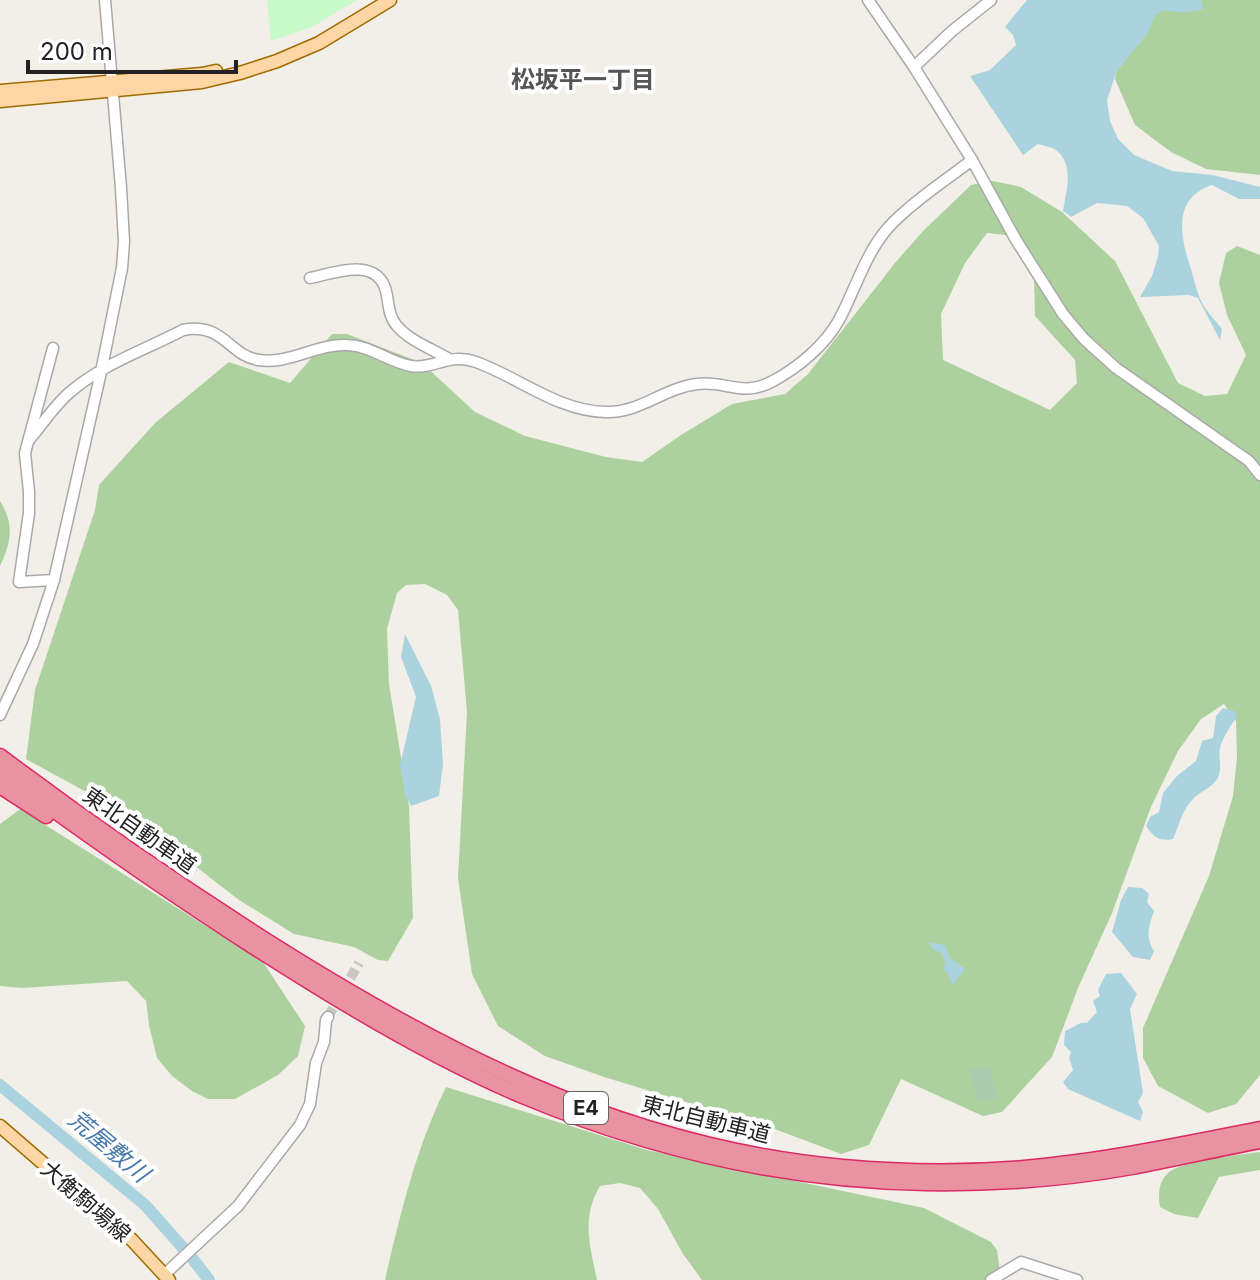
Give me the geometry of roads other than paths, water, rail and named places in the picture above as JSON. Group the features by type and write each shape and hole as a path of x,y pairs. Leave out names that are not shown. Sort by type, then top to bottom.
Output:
{"highway":[{"name":"東北自動車道","path":"0,756 178,884 392,1016 447,1047 526,1084 612,1118 658,1132 790,1161 859,1168 964,1171 1077,1162 1260,1129"},
{"name":"東北自動車道","path":"0,771 172,894 385,1027 535,1101 655,1143 788,1172 844,1179 963,1183 1023,1180 1130,1167 1260,1141"},
{"path":"0,786 172,894"}],"main road":[{"path":"0,101 202,74 250,62 314,37 375,0"},
{"path":"0,91 202,82 277,61 319,43 390,0"},
{"name":"大衡駒場線","path":"0,1126 132,1240 166,1277"}],"street":[{"path":"0,715 33,644 54,580 122,268 124,242 105,0"},
{"path":"868,0 972,160 1024,253 1063,314 1084,339 1116,368 1249,461 1260,475"},
{"path":"914,67 991,0"},
{"path":"29,440 67,395 113,364 183,330 194,328 225,339 255,360 281,359 335,345 348,345 374,351 413,367 449,359 474,361 561,402 607,413 639,406 693,384 706,383 747,390 758,387 773,381 815,350 838,321 871,252 886,230 972,160"},
{"path":"310,278 360,268 371,272 385,287 394,323 411,338 449,359"},
{"path":"53,348 25,453 29,513 19,582 54,580"},
{"path":"166,1277 238,1206 300,1125 310,1104 316,1063 324,1042 328,1017"},
{"path":"991,1280 1021,1262 1077,1280"}],"water":[{"path":"1027,0 1201,0 1203,9 1183,13 1164,10 1155,15 1148,33 1117,71 1107,100 1110,121 1118,139 1134,155 1172,171 1213,175 1260,187 1260,199 1239,199 1212,185 1190,199 1182,220 1184,244 1200,299 1222,329 1220,340 1198,298 1189,295 1140,297 1152,276 1159,246 1143,218 1127,206 1097,203 1071,217 1063,211 1068,179 1062,156 1054,149 1038,144 1023,155 970,76 990,70 1016,45 1013,35 1005,27"},
{"path":"405,634 431,686 440,719 443,764 439,796 411,806 405,795 400,765 416,697 401,657"},
{"path":"1223,708 1238,714 1221,744 1219,776 1189,803 1173,839 1157,838 1146,826 1150,817 1159,812 1163,793 1177,776 1196,761 1202,741 1213,738 1216,716"},
{"path":"1128,887 1142,888 1149,894 1147,902 1154,911 1149,931 1154,951 1150,960 1133,957 1112,932"},
{"path":"929,942 945,945 950,957 965,969 953,985 943,969 946,962 943,955 932,949"},
{"path":"1121,973 1137,994 1130,1009 1143,1093 1138,1102 1143,1112 1140,1121 1068,1089 1063,1082 1073,1070 1069,1058 1071,1052 1064,1045 1065,1031 1087,1023 1097,1012 1093,1001 1100,996 1098,990 1106,974"}],"waterway":[{"name":"荒屋敷川","path":"0,1085 145,1205 184,1249"},
{"name":"荒屋敷川","path":"192,1258 209,1280"}],"tunnel":[{"path":"328,1017 359,963"}],"district":[{"name":"松坂平一丁目","path":"583,79"}]}
